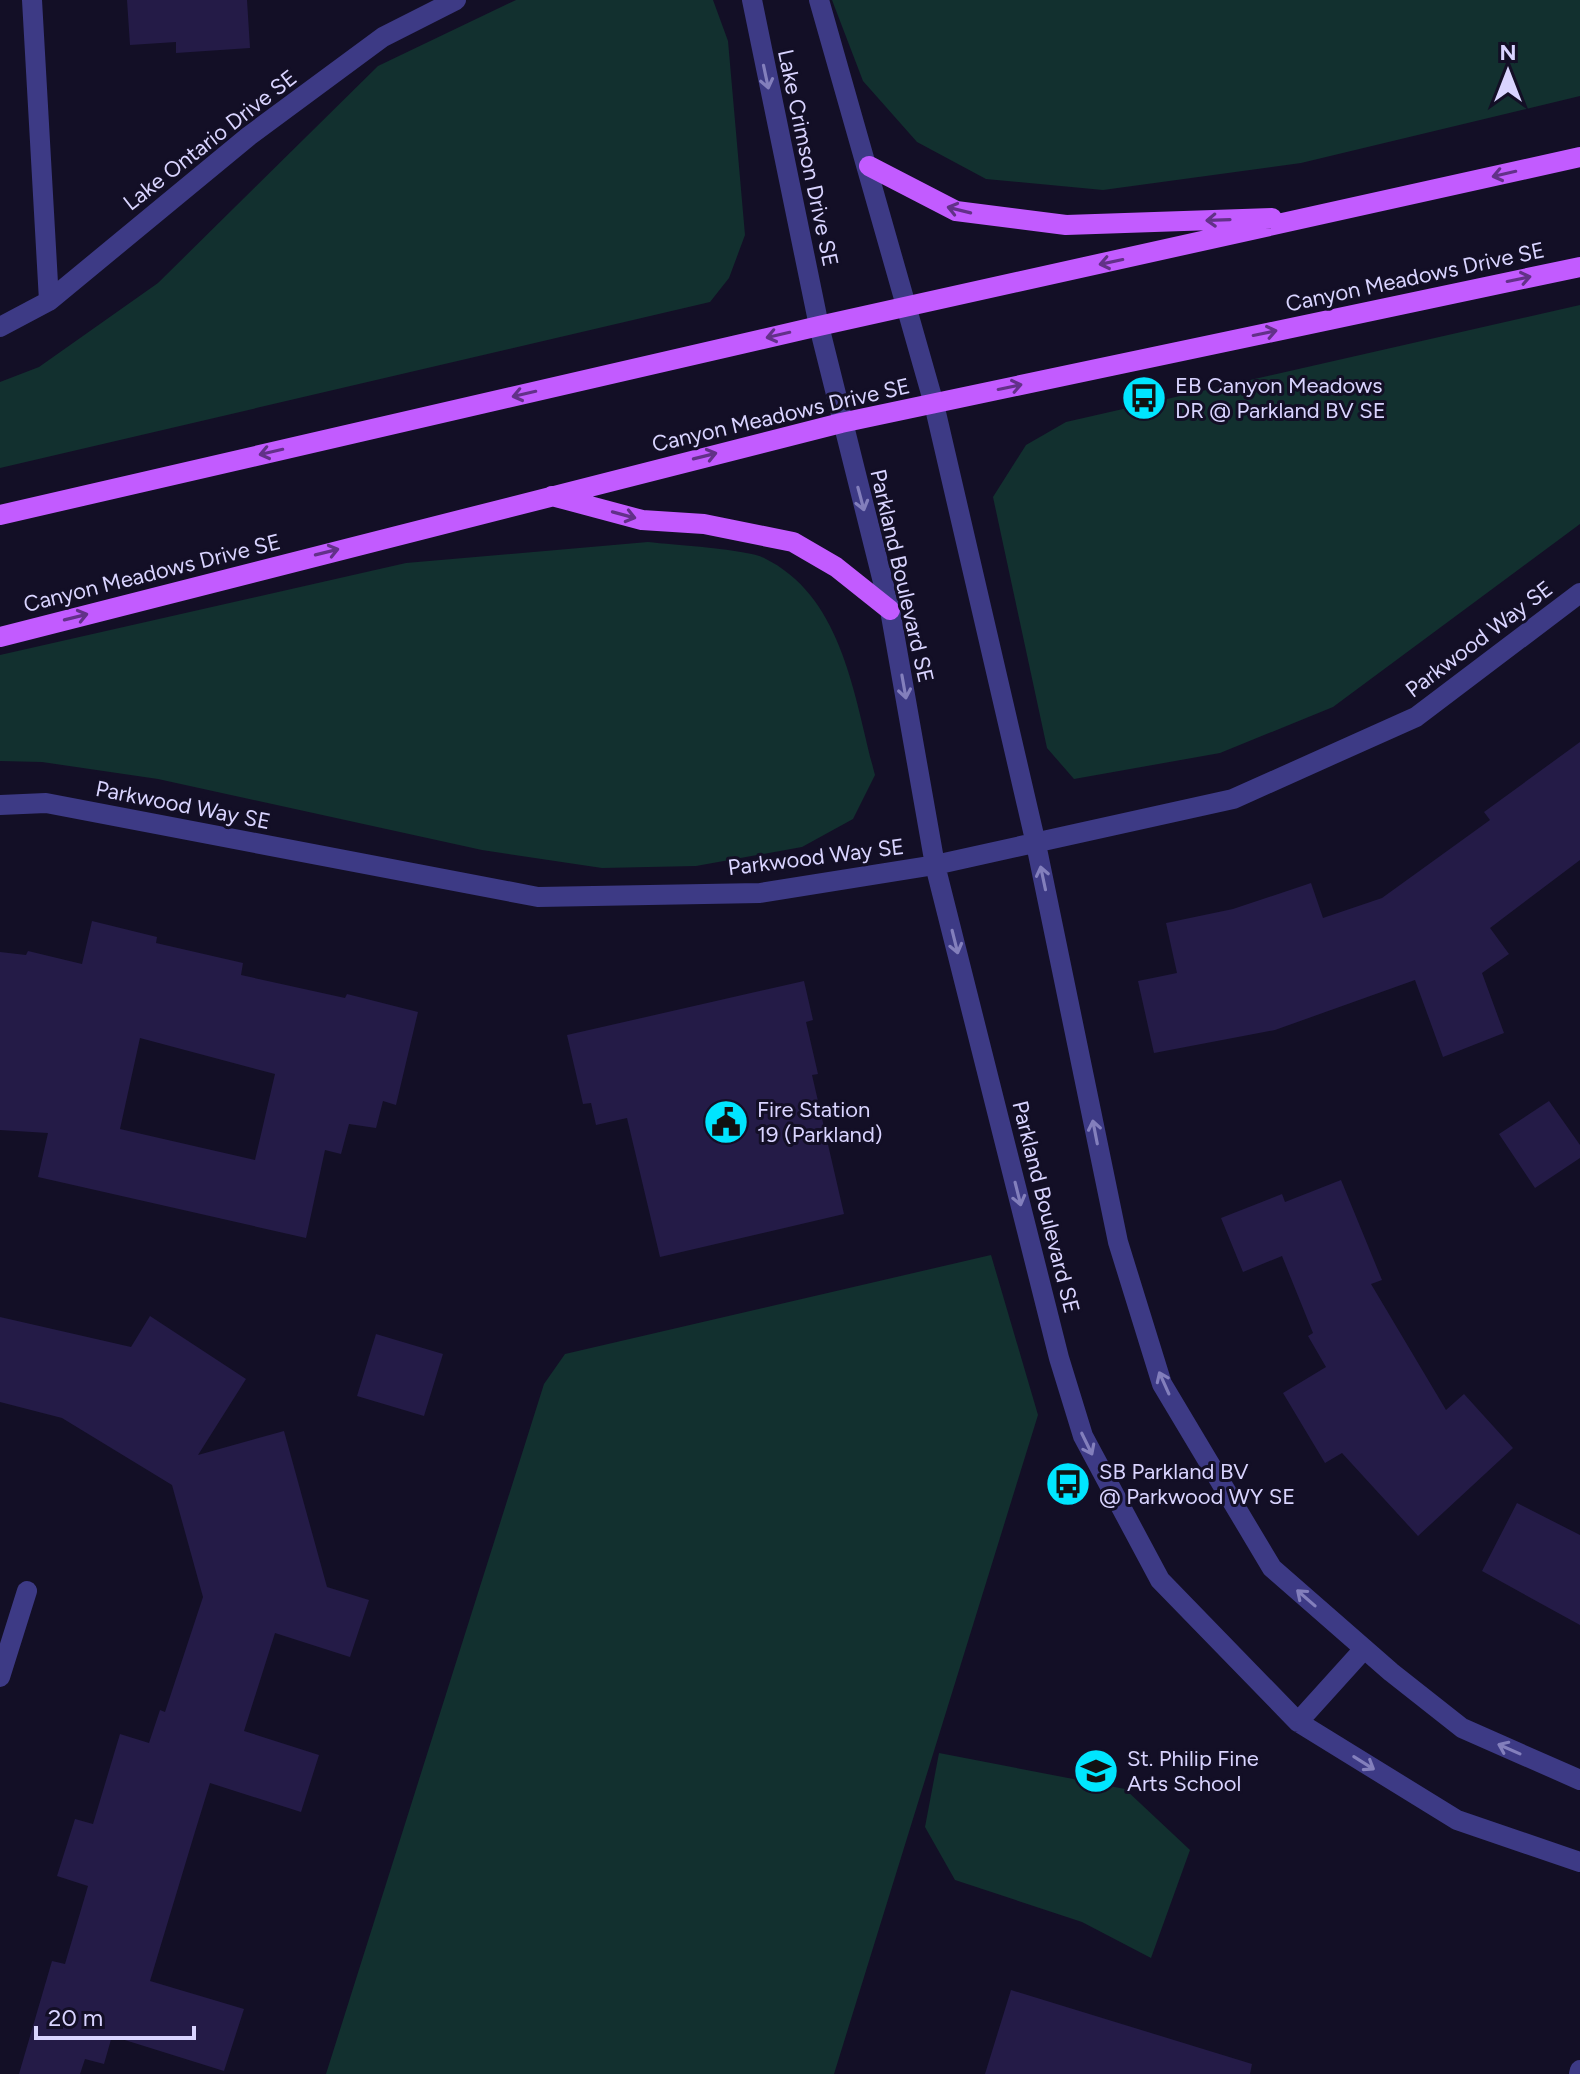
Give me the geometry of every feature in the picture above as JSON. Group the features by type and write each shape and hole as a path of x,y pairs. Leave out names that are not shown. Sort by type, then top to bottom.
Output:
{"main road":[{"path":"0,515 819,326 1580,157"},
{"path":"869,166 956,211 1066,225 1324,216"},
{"name":"Canyon Meadows Drive SE","path":"0,637 548,495 841,423 1580,267"},
{"path":"548,495 642,520 704,524 793,542 836,567 890,610"}],"street":[{"path":"32,0 49,301"},
{"name":"Lake Ontario Drive SE","path":"0,327 49,301 249,136 383,37 456,0"},
{"name":"Lake Crimson Drive SE","path":"752,0 819,326"},
{"path":"819,0 869,166 934,404 1036,844 1118,1242 1162,1384 1272,1568 1364,1649 1462,1728 1580,1780"},
{"name":"Parkland Boulevard SE","path":"819,326 890,610 935,865 1059,1358 1083,1436 1160,1580 1298,1722 1457,1820 1580,1862"},
{"name":"Parkwood Way SE","path":"0,805 46,803 538,897 760,893 935,865 1233,799 1416,717 1580,593"},
{"path":"0,1677 27,1591"},
{"path":"1298,1722 1364,1649"}],"green space":[{"path":"516,0 713,0 728,41 745,235 729,278 710,302 0,468 0,382 39,367 158,283 378,66"},
{"path":"832,0 1580,0 1580,96 1301,163 1103,190 986,179 917,142 863,81"},
{"path":"1580,305 1580,524 1333,707 1220,753 1074,779 1047,748 993,497 1026,445 1066,422"},
{"path":"648,542 726,550 764,558 791,575 812,598 829,623 842,652 875,775 853,819 802,847 696,866 602,868 482,850 158,779 42,762 0,761 0,655 406,563"},
{"path":"991,1255 1038,1415 834,2074 326,2074 544,1384 565,1354"},
{"path":"939,1753 1125,1789 1190,1850 1151,1958 1082,1922 955,1880 925,1827"}],"building":[{"path":"127,0 247,0 250,48 176,53 176,42 130,45"},
{"path":"1580,742 1580,860 1490,928 1509,954 1482,973 1504,1033 1443,1057 1415,980 1275,1030 1154,1053 1138,981 1177,973 1166,923 1233,909 1311,883 1323,918 1382,898 1490,820 1484,812"},
{"path":"92,921 157,937 156,943 243,963 241,975 345,998 347,994 418,1012 396,1105 383,1101 376,1128 349,1124 341,1154 325,1150 306,1238 38,1177 48,1133 0,1130 0,952 26,955 28,951 82,964","holes":["140,1038 275,1074 255,1160 120,1129"]},
{"name":"Fire Station 19 (Parkland)","path":"804,981 813,1020 806,1022 818,1074 812,1075 844,1214 660,1257 627,1118 596,1125 591,1103 583,1104 567,1035"},
{"path":"1549,1101 1580,1145 1580,1158 1535,1188 1499,1134"},
{"path":"1341,1180 1382,1280 1371,1284 1446,1410 1464,1394 1513,1448 1418,1536 1342,1453 1325,1463 1283,1393 1326,1367 1308,1336 1313,1333 1282,1256 1243,1272 1221,1218 1282,1194 1285,1202"},
{"path":"150,1316 246,1379 198,1455 284,1431 327,1587 369,1600 350,1657 275,1633 244,1731 319,1755 301,1812 210,1783 150,1981 244,2009 224,2071 112,2036 104,2064 85,2059 80,2074 19,2074 52,1961 65,1964 88,1886 57,1876 75,1819 93,1824 120,1734 149,1743 160,1710 165,1712 203,1597 172,1485 62,1418 0,1402 0,1317 131,1347"},
{"path":"376,1334 443,1354 424,1416 357,1396"},
{"path":"1517,1503 1580,1535 1580,1625 1482,1571"},
{"path":"1011,1990 1252,2064 1250,2074 985,2074"}],"place":[{"name":"EB Canyon Meadows DR @ Parkland BV SE","path":"1144,398"},
{"name":"Fire Station 19 (Parkland)","path":"726,1122"},
{"name":"SB Parkland BV @ Parkwood WY SE","path":"1068,1484"},
{"name":"St. Philip Fine Arts School","path":"1096,1771"}]}
